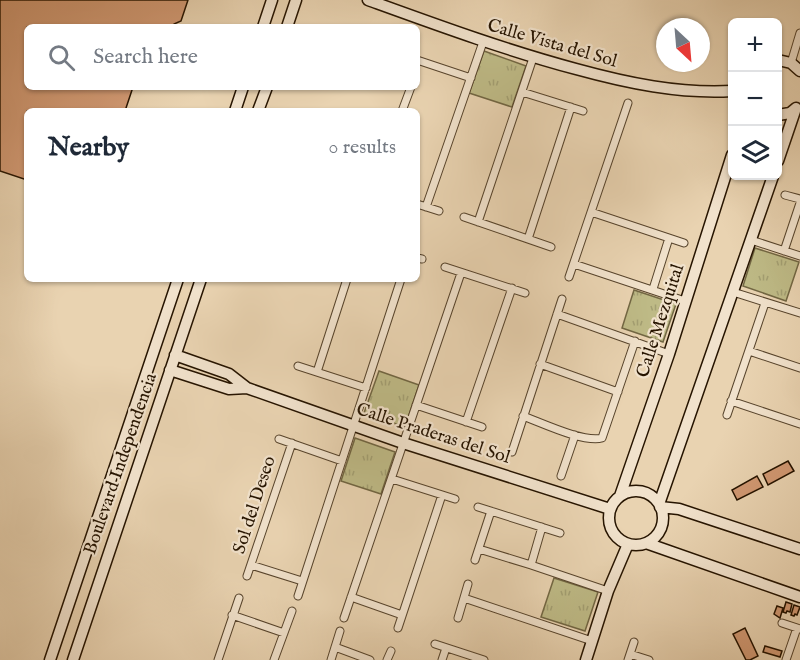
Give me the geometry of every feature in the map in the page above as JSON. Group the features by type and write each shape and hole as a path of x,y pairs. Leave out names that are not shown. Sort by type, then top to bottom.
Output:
{"street":[{"path":"264,24 272,0"},
{"path":"288,24 297,0"},
{"name":"Calle Vista del Sol","path":"368,0 533,58 628,83 714,92 728,91"},
{"path":"790,63 800,33"},
{"path":"426,207 483,42"},
{"path":"478,222 533,58"},
{"path":"782,61 790,63 800,71"},
{"path":"420,62 471,78"},
{"path":"236,108 242,90"},
{"path":"259,108 266,90"},
{"path":"403,108 410,90"},
{"path":"522,92 583,111"},
{"path":"569,277 628,103"},
{"path":"782,114 790,112 798,106"},
{"path":"782,148 798,106"},
{"path":"528,239 571,107"},
{"name":"Calle Mezquital","path":"620,496 669,354 728,167"},
{"path":"772,180 659,506 662,524 659,532 646,543 628,544 614,534 609,518 610,509 620,496 637,491 645,493 659,506 679,509 800,549"},
{"path":"784,251 800,201 785,195"},
{"path":"420,205 439,211"},
{"path":"591,213 684,243"},
{"path":"464,217 551,247"},
{"path":"653,289 669,238"},
{"path":"751,240 800,256"},
{"path":"574,264 685,301"},
{"path":"445,267 525,293"},
{"path":"344,618 460,273"},
{"path":"49,660 177,282"},
{"name":"Boulevard Independencia","path":"73,660 200,282"},
{"path":"316,372 346,282"},
{"path":"298,596 400,282"},
{"path":"466,422 512,288"},
{"path":"733,292 800,314"},
{"path":"512,452 562,299"},
{"path":"727,415 765,303"},
{"path":"557,314 669,354"},
{"path":"523,416 575,435 594,440 602,438 635,341"},
{"path":"749,351 800,368"},
{"path":"175,356 229,374 247,388"},
{"path":"540,364 618,392"},
{"path":"298,366 366,388"},
{"path":"170,370 229,389 247,388"},
{"name":"Calle Praderas del Sol","path":"247,388 403,442 610,509"},
{"path":"732,401 800,424"},
{"path":"416,405 482,427"},
{"path":"561,476 575,435"},
{"path":"279,439 342,461"},
{"name":"Sol del Deseo","path":"247,576 292,443"},
{"path":"392,479 455,499"},
{"path":"398,628 442,495"},
{"path":"478,507 560,533"},
{"path":"475,560 491,511"},
{"path":"531,565 542,527"},
{"path":"646,543 800,597"},
{"path":"586,660 608,591 628,544"},
{"path":"479,549 608,591"},
{"path":"251,564 302,581"},
{"path":"458,618 468,584"},
{"path":"351,597 402,615"},
{"path":"218,660 239,598"},
{"path":"464,598 592,642"},
{"path":"274,660 292,611"},
{"path":"232,615 284,633"},
{"path":"782,623 799,629 786,660"},
{"path":"331,660 340,631"},
{"path":"634,642 629,657 649,660"},
{"path":"435,644 484,660"},
{"path":"335,647 370,660"},
{"path":"442,660 446,648"},
{"path":"387,660 391,651"}],"green space":[{"path":"484,51 526,66 512,107 469,93"},
{"path":"755,248 799,262 786,301 743,286"},
{"path":"634,290 676,304 663,342 622,328"},
{"path":"379,371 419,385 405,427 364,413"},
{"path":"355,438 395,452 381,494 341,481"},
{"path":"554,578 598,592 585,631 541,617"}],"building":[{"path":"0,0 188,0 181,21 174,24 24,24 24,90 132,90 126,108 24,108 24,179 0,171"},
{"path":"788,461 794,471 768,485 763,474"},
{"path":"757,476 763,487 737,500 732,490"},
{"path":"786,602 792,604 790,612 786,613 783,612"},
{"path":"794,605 800,607 797,615 794,616 791,615"},
{"path":"777,606 783,608 780,618 774,614"},
{"path":"745,628 758,656 750,660 746,660 733,634"},
{"path":"765,646 782,651 780,657 763,652"}]}
